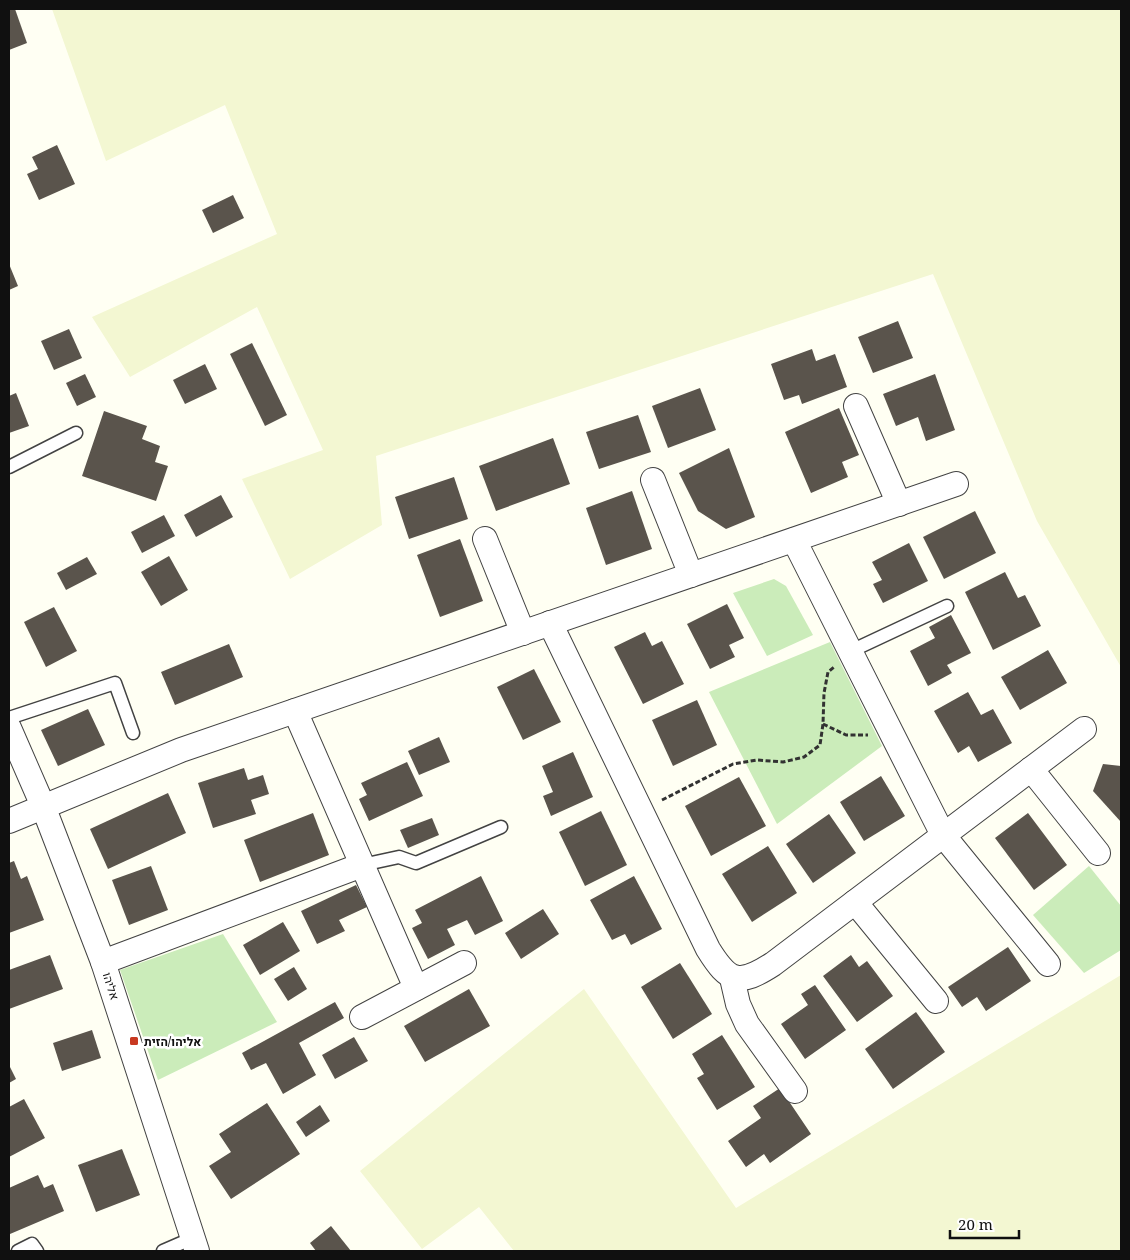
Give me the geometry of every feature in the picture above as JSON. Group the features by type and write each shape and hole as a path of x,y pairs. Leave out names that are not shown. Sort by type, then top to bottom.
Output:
{"street":[{"path":"856,406 899,504"},
{"path":"653,480 692,575"},
{"path":"9,821 172,753 956,484"},
{"path":"485,539 522,633"},
{"path":"794,540 943,835 1048,964"},
{"path":"550,624 708,949 719,967 732,978 738,1004 747,1024 795,1091"},
{"path":"294,711 416,988"},
{"name":"אליהו","path":"9,728 43,806 103,962 195,1244"},
{"path":"732,978 745,978 757,974 773,964 1084,729"},
{"path":"1031,769 1098,854"},
{"path":"103,962 362,865"},
{"path":"856,902 936,1001"},
{"path":"362,1017 464,963"}],"lane":[{"path":"9,467 76,433"},
{"path":"851,651 947,606"},
{"path":"9,718 115,683 133,732"},
{"path":"362,865 399,858 416,863 501,827"},
{"path":"18,1251 32,1244 37,1251"},
{"path":"163,1251 195,1244"}],"path":[{"path":"641,811 733,764 757,760 783,762 804,757 820,745 824,693 828,672 851,651"},
{"path":"823,724 846,735 864,736 890,730"}],"green space":[{"path":"52,9 1121,9 1121,667 1037,521 933,274 376,456 382,525 290,579 242,479 323,450 257,307 130,377 92,317 277,234 225,105 106,161"},
{"path":"774,579 786,586 813,635 767,656 733,593"},
{"path":"830,642 882,746 777,824 709,692"},
{"path":"1089,866 1121,906 1121,950 1084,973 1033,915"},
{"path":"223,934 277,1022 158,1080 120,970"},
{"path":"1121,975 1121,1251 514,1251 479,1207 422,1249 360,1171 584,989 736,1208"}],"building":[{"path":"9,9 15,9 27,43 9,50"},
{"path":"57,145 75,184 39,200 27,174 38,169 32,157"},
{"path":"233,195 244,218 213,233 202,210"},
{"path":"9,264 18,286 9,290"},
{"path":"898,321 913,358 873,373 858,337"},
{"path":"69,329 82,358 54,370 41,341"},
{"path":"252,343 287,415 265,426 230,354"},
{"path":"812,349 816,361 835,354 847,387 802,404 799,395 784,400 771,364"},
{"path":"205,364 217,389 185,404 173,380"},
{"path":"85,374 96,397 77,406 66,383"},
{"path":"935,374 955,430 926,441 918,417 896,426 883,394"},
{"path":"700,388 716,430 668,448 652,406"},
{"path":"16,393 29,426 9,433 9,396"},
{"path":"839,408 859,455 842,462 848,477 811,493 785,432"},
{"path":"104,411 147,426 142,439 160,446 155,462 168,466 156,501 82,476"},
{"path":"638,415 651,452 599,469 586,432"},
{"path":"553,438 570,484 496,511 479,466"},
{"path":"729,448 755,517 726,529 698,511 679,473"},
{"path":"454,477 468,519 409,539 395,497"},
{"path":"632,491 652,549 606,565 586,508"},
{"path":"221,495 233,517 196,537 184,515"},
{"path":"975,511 996,553 944,579 923,537"},
{"path":"164,515 175,536 142,553 131,532"},
{"path":"460,539 483,601 440,617 417,555"},
{"path":"909,543 928,581 883,603 873,584 882,580 872,562"},
{"path":"169,556 188,590 161,606 141,572"},
{"path":"87,557 97,574 66,590 57,573"},
{"path":"1005,572 1018,598 1025,595 1041,626 993,650 965,592"},
{"path":"727,604 744,638 729,645 735,657 710,669 687,624"},
{"path":"54,607 77,651 46,667 24,622"},
{"path":"951,615 971,653 947,665 952,673 928,686 910,651 935,638 929,627"},
{"path":"645,632 652,646 662,641 684,684 643,704 614,647"},
{"path":"229,644 243,677 175,705 161,672"},
{"path":"1048,650 1067,683 1020,710 1001,677"},
{"path":"534,669 561,722 523,740 497,687"},
{"path":"968,692 981,715 993,709 1012,743 978,762 969,746 958,753 934,711"},
{"path":"697,700 717,745 673,766 652,720"},
{"path":"88,709 105,745 58,766 41,730"},
{"path":"439,737 450,762 419,775 408,751"},
{"path":"573,752 593,797 551,816 543,796 553,792 542,766"},
{"path":"407,762 423,796 369,821 359,799 367,795 361,783"},
{"path":"1103,764 1121,766 1121,822 1093,791"},
{"path":"244,768 248,780 263,775 269,794 251,800 256,814 213,828 198,783"},
{"path":"881,776 905,816 864,841 840,802"},
{"path":"739,777 766,826 711,856 685,806"},
{"path":"168,793 186,833 108,869 90,829"},
{"path":"601,811 627,865 585,886 559,832"},
{"path":"313,813 329,855 260,882 244,840"},
{"path":"1028,813 1067,865 1034,890 995,838"},
{"path":"829,814 856,853 813,883 786,844"},
{"path":"432,818 439,835 408,848 400,830"},
{"path":"768,846 797,893 752,922 722,874"},
{"path":"14,861 21,879 27,876 44,920 9,933 9,863"},
{"path":"151,866 168,910 129,925 112,880"},
{"path":"481,876 503,921 475,935 467,920 447,929 455,945 428,959 412,928 422,923 415,910"},
{"path":"634,876 662,929 631,945 625,934 612,940 590,900"},
{"path":"356,885 367,907 339,920 345,931 317,944 301,911"},
{"path":"543,909 559,934 521,959 505,933"},
{"path":"283,922 300,951 260,975 243,945"},
{"path":"1008,947 1031,981 986,1011 977,997 962,1007 948,987"},
{"path":"50,955 63,989 9,1009 9,970"},
{"path":"851,955 859,967 867,961 893,996 857,1022 823,976"},
{"path":"680,963 712,1014 673,1039 641,987"},
{"path":"294,967 307,989 288,1001 274,979"},
{"path":"815,985 846,1030 805,1059 781,1024 808,1005 801,994"},
{"path":"469,989 490,1026 425,1062 404,1026"},
{"path":"335,1002 344,1018 299,1043 316,1075 283,1094 266,1063 251,1070 242,1053"},
{"path":"916,1012 945,1052 893,1089 865,1049"},
{"path":"92,1030 101,1058 62,1071 53,1043"},
{"path":"722,1035 755,1087 717,1110 697,1078 704,1074 692,1054"},
{"path":"354,1037 368,1061 335,1079 322,1055"},
{"path":"9,1065 16,1079 9,1083"},
{"path":"780,1088 811,1134 770,1163 764,1154 746,1167 728,1141 761,1118 753,1106"},
{"path":"24,1099 45,1138 9,1157 9,1107"},
{"path":"267,1103 300,1154 231,1199 209,1166 231,1152 219,1134"},
{"path":"320,1105 330,1121 306,1137 296,1122"},
{"path":"122,1149 140,1195 96,1212 78,1165"},
{"path":"38,1175 44,1188 53,1184 64,1211 10,1234 9,1188"},
{"path":"331,1226 351,1251 316,1251 310,1243"}],"place":[{"name":"אליהו/הזית","path":"134,1041"}]}
